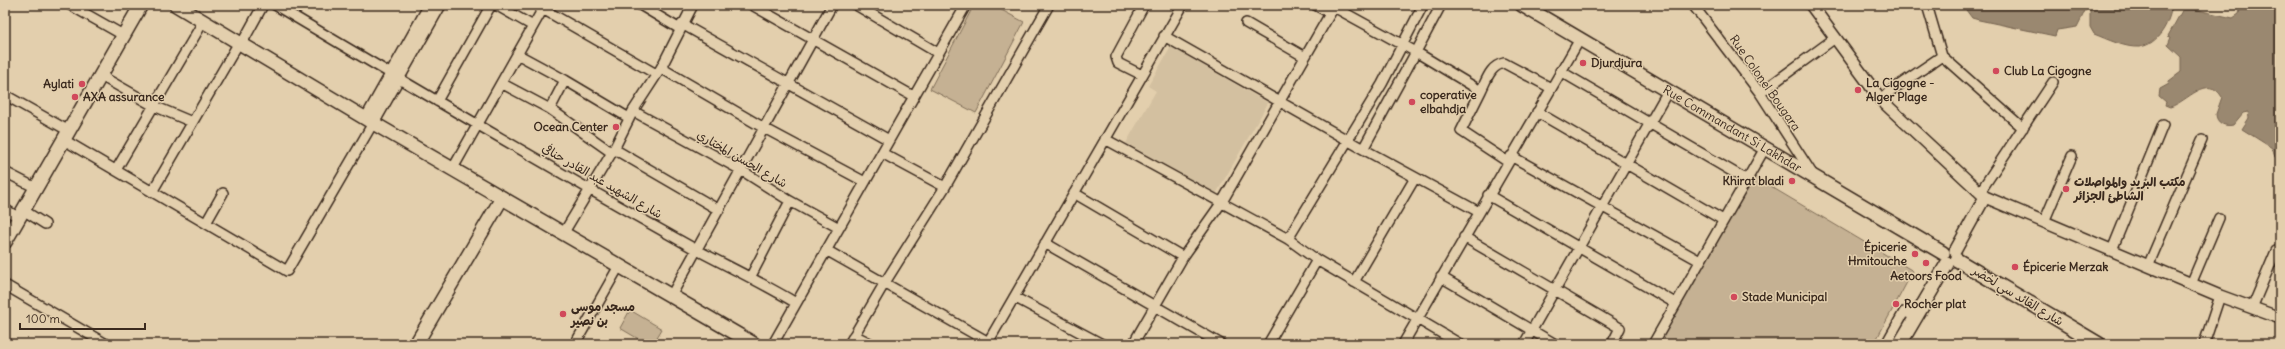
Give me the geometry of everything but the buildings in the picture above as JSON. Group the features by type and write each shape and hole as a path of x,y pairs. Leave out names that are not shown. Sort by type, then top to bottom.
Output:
{"main road":[{"path":"5,242 141,5"},
{"path":"176,5 240,45 452,170 754,344"},
{"name":"Rue Commandant Si Lakhdar","path":"1522,5 1950,257"},
{"path":"416,344 505,200"},
{"path":"426,344 505,200"},
{"path":"1902,343 1950,257"},
{"name":"شارع القائد سي لخضر","path":"1950,257 2099,344"}],"street":[{"path":"70,5 123,35"},
{"path":"152,192 192,122 264,5"},
{"name":"شارع الشهيد عبد القادر حنافي","path":"275,5 394,77 478,123 697,250 751,276 796,303"},
{"path":"394,77 430,5"},
{"path":"5,95 116,170 287,271 394,77 440,5"},
{"path":"437,101 491,5"},
{"path":"496,5 533,26"},
{"path":"640,5 789,83 889,140"},
{"path":"563,234 612,150 631,114 659,71 693,5"},
{"path":"752,5 913,96"},
{"path":"671,296 832,5"},
{"path":"856,5 938,53"},
{"path":"773,344 966,5"},
{"path":"849,344 884,284 945,187 1049,5"},
{"path":"1142,75 1118,63 1116,57 1144,5"},
{"path":"826,250 989,343 1014,297 1183,5"},
{"path":"1315,5 1333,8 1416,52 1482,91"},
{"path":"1288,239 1382,84 1423,5"},
{"path":"1363,149 1441,5"},
{"name":"Rue Colonel Bougara","path":"1693,5 1760,93 1814,177"},
{"path":"1811,5 1881,100 1983,195 2191,284 2280,318"},
{"path":"1927,5 1942,56 2022,128"},
{"path":"452,170 544,7 865,182"},
{"path":"1133,344 1183,257 1222,202 1333,8"},
{"path":"116,170 203,22"},
{"path":"1246,24 1305,57"},
{"path":"1164,36 1363,149 1479,212"},
{"path":"1760,93 1835,38"},
{"path":"1403,344 1488,195 1580,39"},
{"name":"شارع الحسن المختاري","path":"517,54 741,170 790,201 839,228"},
{"path":"1881,100 1889,92 1942,56"},
{"path":"1551,88 1504,63 1497,64 1489,73 1482,91 1461,131 1509,159 1602,207 1700,261"},
{"path":"1560,71 1747,180"},
{"path":"100,76 154,106 192,122"},
{"path":"550,109 565,80"},
{"path":"1950,257 1983,195 2022,128 2053,82"},
{"path":"501,83 550,109 612,150 719,210"},
{"path":"1524,344 1668,91"},
{"path":"1537,112 1723,220"},
{"path":"2112,250 2163,125"},
{"path":"1105,139 1288,239 1317,260 1417,320 1448,341 1460,344"},
{"path":"2148,266 2202,140"},
{"path":"1653,344 1675,303 1765,148"},
{"path":"882,153 945,187"},
{"path":"2044,222 2072,156"},
{"path":"5,172 36,188"},
{"path":"1354,282 1415,178"},
{"path":"206,223 223,192"},
{"path":"1074,193 1183,257"},
{"path":"1488,195 1578,249 1675,303"},
{"path":"751,276 790,201"},
{"path":"5,209 44,224"},
{"path":"2191,284 2219,218"},
{"path":"1464,237 1556,289 1620,328 1612,344"},
{"path":"1045,243 1220,344"},
{"path":"2252,308 2276,250"},
{"path":"1268,344 1317,260"},
{"path":"575,344 620,266"},
{"path":"1441,277 1555,344"},
{"path":"5,285 91,340 106,344"},
{"path":"2204,344 2220,296"},
{"path":"1014,297 1102,344"},
{"path":"1886,344 1904,312 1916,316"},
{"path":"854,335 872,344"}],"shaded area":[{"path":"974,5 992,5 1024,22 976,113 930,89"},
{"path":"1970,5 2088,5 2077,27 2057,30 2055,36 1972,18 1966,10"},
{"path":"2088,5 2172,5 2166,25 2158,37 2146,45 2134,47 2122,45 2094,34 2090,27 2090,6"},
{"path":"2241,5 2280,5 2280,159 2275,157 2272,148 2242,129 2249,118 2248,112 2243,113 2233,125 2224,125 2219,122 2216,114 2222,97 2216,90 2204,88 2170,107 2165,105 2166,102 2159,96 2160,89 2169,84 2169,81 2181,72 2181,57 2168,45 2171,37 2168,36 2184,7 2233,18 2239,14"},
{"path":"1171,47 1268,103 1216,194 1126,143 1156,91 1148,86"},
{"path":"1753,176 1913,271 1874,344 1657,344"},
{"path":"630,310 662,329 653,344 647,344 620,328"}],"place":[{"name":"Djurdjura","path":"1583,63"},
{"name":"Club La Cigogne","path":"1996,71"},
{"name":"Aylati","path":"82,84"},
{"name":"La Cigogne - Alger Plage","path":"1858,90"},
{"name":"AXA assurance","path":"75,97"},
{"name":"coperative elbahdja","path":"1412,102"},
{"name":"Ocean Center","path":"616,127"},
{"name":"Khirat bladi","path":"1792,181"},
{"name":"مكتب البريد والمواصلات الشاطئ الجزائر","path":"2066,189"},
{"name":"Épicerie Hmitouche","path":"1915,254"},
{"name":"Aetoors Food","path":"1926,263"},
{"name":"Épicerie Merzak","path":"2015,267"},
{"name":"Stade Municipal","path":"1734,297"},
{"name":"Rocher plat","path":"1896,304"},
{"name":"مسجد موسى بن نصير","path":"563,314"}]}
